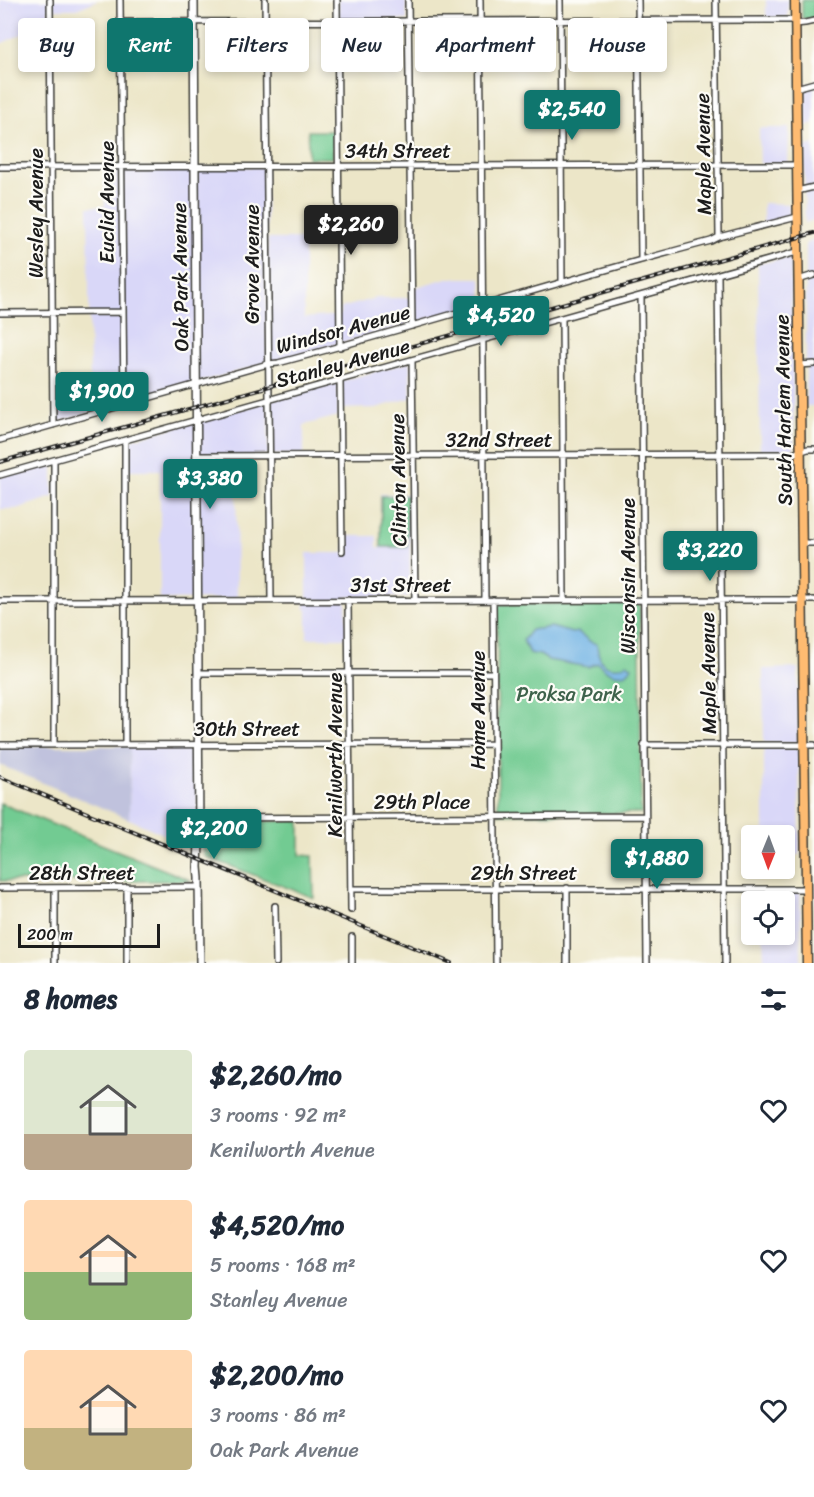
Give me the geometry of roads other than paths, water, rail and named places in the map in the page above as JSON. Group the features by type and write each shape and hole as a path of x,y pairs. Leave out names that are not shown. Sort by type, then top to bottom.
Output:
{"main road":[{"name":"South Harlem Avenue","path":"795,0 807,963"}],"street":[{"name":"Wesley Avenue","path":"50,0 53,425"},
{"name":"Euclid Avenue","path":"120,0 120,18"},
{"name":"Oak Park Avenue","path":"194,0 199,842 202,853 199,878 200,963"},
{"name":"Grove Avenue","path":"265,0 266,18"},
{"path":"337,0 337,18"},
{"path":"408,0 412,326"},
{"path":"480,0 480,18"},
{"path":"560,0 562,282"},
{"path":"638,0 638,18"},
{"name":"Maple Avenue","path":"716,0 719,237"},
{"path":"667,20 806,23 814,21"},
{"path":"403,21 415,21"},
{"path":"556,21 568,21"},
{"path":"194,22 205,22"},
{"name":"Euclid Avenue","path":"121,72 124,405"},
{"name":"Grove Avenue","path":"266,72 271,600"},
{"path":"338,72 340,346"},
{"path":"480,72 485,600"},
{"path":"639,72 641,260"},
{"path":"796,88 814,82"},
{"name":"34th Street","path":"0,167 796,165"},
{"path":"797,192 814,187"},
{"name":"Windsor Avenue","path":"0,440 797,217"},
{"name":"Stanley Avenue","path":"0,475 797,252"},
{"name":"Maple Avenue","path":"718,275 725,963"},
{"path":"798,280 814,275"},
{"name":"Wisconsin Avenue","path":"641,296 647,963"},
{"path":"0,313 123,312"},
{"path":"562,318 564,600"},
{"name":"Clinton Avenue","path":"412,360 415,600"},
{"path":"799,365 814,364"},
{"path":"340,380 342,551"},
{"path":"124,440 125,744"},
{"name":"32nd Street","path":"197,456 792,454 814,449"},
{"path":"54,460 54,745"},
{"path":"801,543 814,543"},
{"name":"Kenilworth Avenue","path":"348,600 351,910"},
{"name":"Home Avenue","path":"493,600 496,963"},
{"name":"31st Street","path":"0,601 814,600"},
{"path":"198,674 493,673"},
{"name":"30th Street","path":"0,745 494,744"},
{"path":"645,745 814,745"},
{"name":"29th Place","path":"199,818 645,816"},
{"name":"28th Street","path":"0,888 199,887"},
{"path":"55,888 55,963"},
{"path":"127,888 127,963"},
{"path":"567,888 567,963"},
{"name":"29th Street","path":"351,889 806,889"},
{"path":"275,906 276,963"},
{"path":"352,937 352,963"}],"water":[{"path":"551,627 572,633 578,632 597,644 600,659 605,665 619,667 627,663 632,667 620,675 606,670 598,663 588,667 548,660 540,655 529,653 523,640 531,630"}],"railway":[{"path":"0,462 814,233"},
{"path":"0,777 451,963"}],"park label":[{"name":"Proksa Park","path":"569,694"}]}
